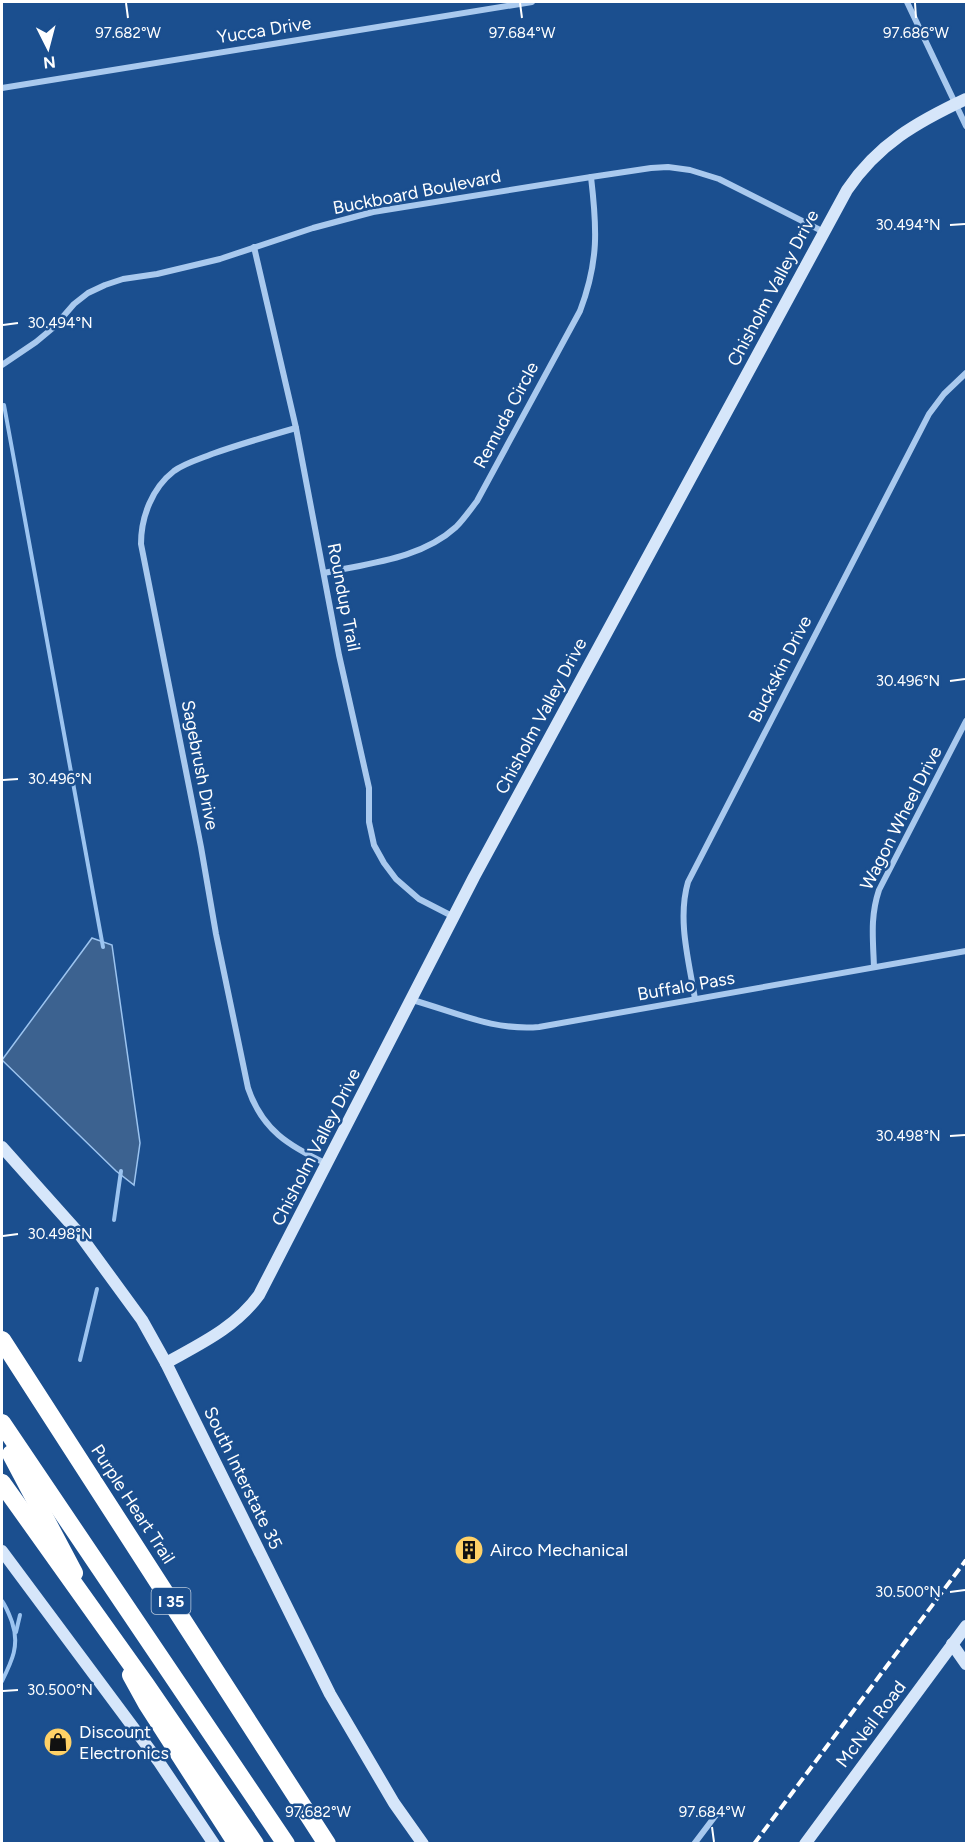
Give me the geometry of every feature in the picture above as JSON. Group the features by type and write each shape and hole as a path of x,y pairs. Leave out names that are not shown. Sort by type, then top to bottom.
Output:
{"highway":[{"path":"2,1329 14,1359"},
{"name":"Purple Heart Trail","path":"2,1340 327,1844"},
{"name":"I 35","path":"2,1423 286,1844"},
{"path":"2,1437 50,1530 147,1704 237,1844"},
{"path":"2,1483 146,1685 255,1844"}],"street":[{"name":"Yucca Drive","path":"2,88 532,2"},
{"path":"907,2 961,101 966,126"},
{"name":"Chisholm Valley Drive","path":"165,1363 220,1333 237,1320 259,1295 454,917 847,190 860,171 892,141 927,118 961,101"},
{"name":"Buckboard Boulevard","path":"2,365 54,327 81,298 105,285 123,279 157,274 220,259 313,228 373,212 668,167 719,179 824,232"},
{"name":"Remuda Circle","path":"324,573 407,555 428,546 455,528 477,501 580,311 589,288 595,253 595,213 591,177"},
{"name":"Roundup Trail","path":"254,247 296,428 339,655 369,788 369,822 374,845 396,879 419,899 454,917"},
{"name":"Buckskin Drive","path":"695,999 683,915 683,898 688,882 929,414 948,390 966,373"},
{"name":"Sagebrush Drive","path":"296,428 238,445 176,470 159,486 148,506 144,517 141,544 248,1088 255,1107 272,1130 287,1144 328,1164"},
{"name":"Wagon Wheel Drive","path":"874,967 872,922 879,890 966,721"},
{"name":"Buffalo Pass","path":"412,1000 487,1024 508,1028 529,1028 966,951"},
{"name":"South Interstate 35","path":"2,1147 77,1231 142,1320 330,1694 394,1803 423,1844"},
{"path":"2,1551 159,1762 209,1839"},
{"name":"McNeil Road","path":"805,1844 966,1626"},
{"path":"952,1644 966,1664"},
{"path":"694,1844 719,1811"}],"water":[{"path":"92,938 112,945 140,1143 134,1185 116,1171 2,1060"}],"waterway":[{"path":"4,405 103,947"},
{"path":"114,1220 121,1171"},
{"path":"80,1360 97,1289"},
{"path":"2,1601 12,1622 15,1638 12,1660 2,1681"},
{"path":"16,1632 20,1615"}],"railway":[{"path":"754,1844 966,1560"}],"place":[{"name":"Airco Mechanical","path":"469,1550"},
{"name":"Discount Electronics","path":"58,1742"}]}
